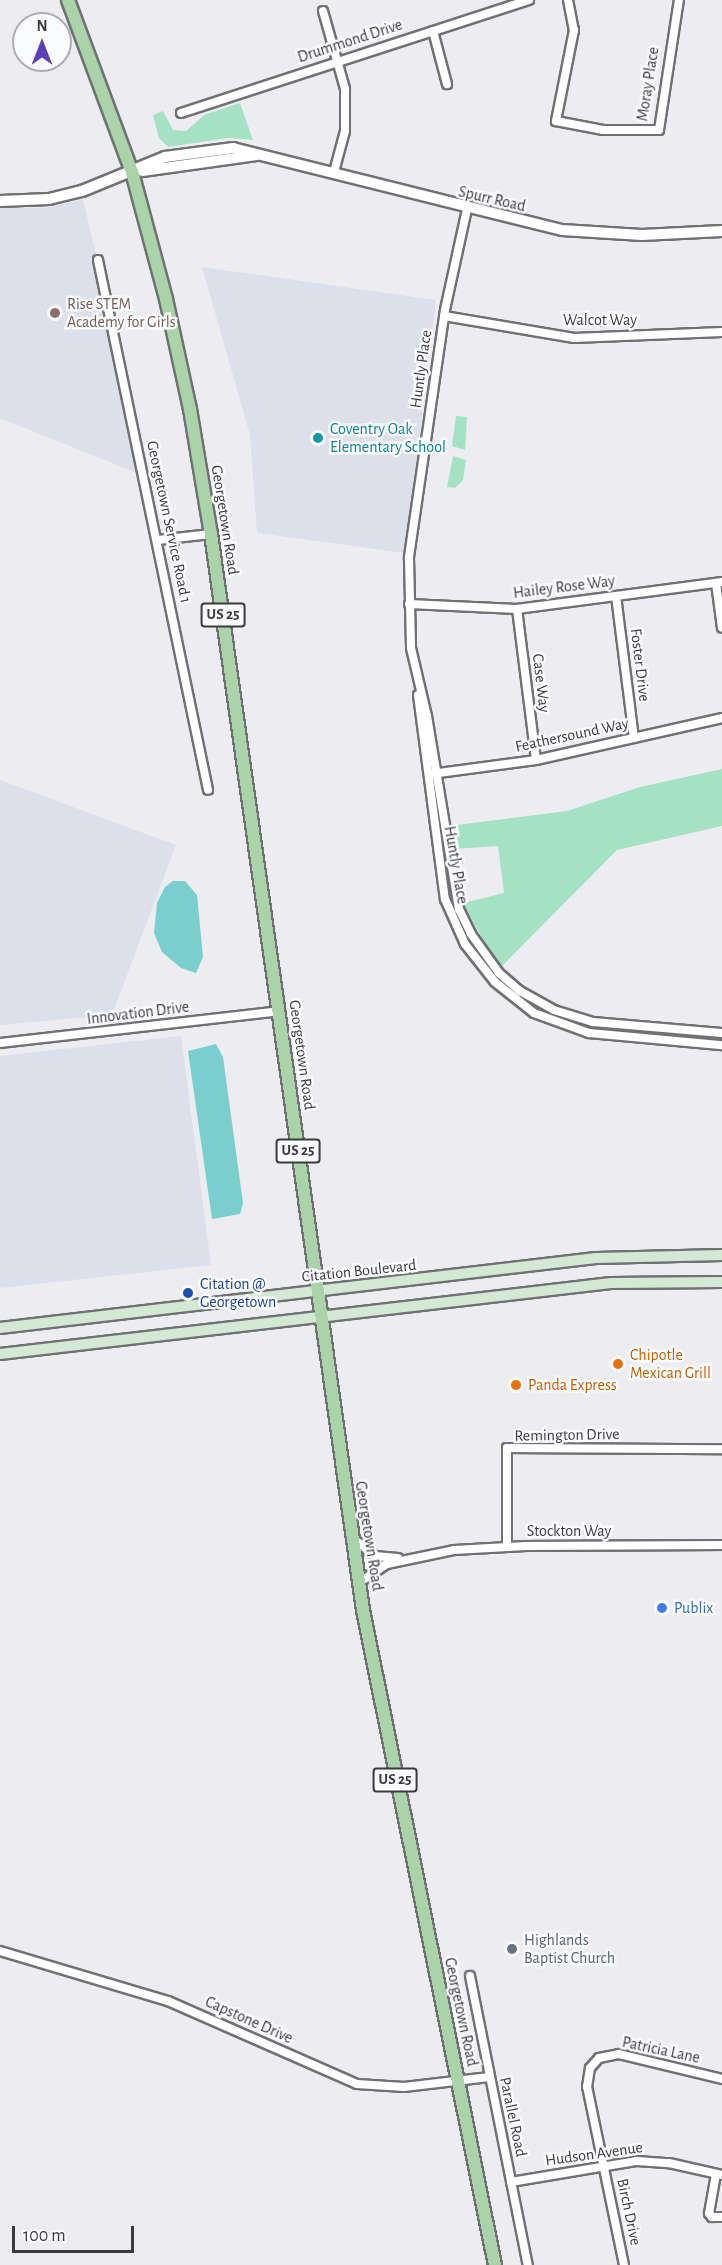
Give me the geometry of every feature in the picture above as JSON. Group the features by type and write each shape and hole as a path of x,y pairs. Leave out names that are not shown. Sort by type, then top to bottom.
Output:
{"main road":[{"name":"Georgetown Road","path":"68,0 132,172 179,353 212,534 351,1537 381,1712 495,2265"},
{"name":"Citation Boulevard","path":"0,1328 596,1258 722,1256"},
{"path":"0,1354 320,1315 611,1283 722,1282"}],"street":[{"name":"Drummond Drive","path":"181,113 529,0"},
{"name":"Moray Place","path":"568,0 574,30 556,121 603,130 659,130 679,0"},
{"path":"322,11 345,89 345,131 334,172"},
{"path":"433,31 447,84"},
{"name":"Spurr Road","path":"0,201 49,199 132,172 260,154 467,209 562,230 642,234 722,231"},
{"name":"Huntly Place","path":"467,209 444,316 409,558 409,604 417,677 431,774 441,877 451,917 465,944 495,982 534,1013 589,1033 722,1045"},
{"name":"Georgetown Service Road 1","path":"98,260 158,540 208,790"},
{"name":"Walcot Way","path":"444,316 574,338 722,332"},
{"path":"158,540 212,534"},
{"path":"719,582 722,628"},
{"name":"Hailey Rose Way","path":"409,604 517,609 719,582"},
{"name":"Foster Drive","path":"616,596 634,738"},
{"name":"Case Way","path":"517,609 536,760"},
{"name":"Feathersound Way","path":"431,774 536,760 722,718"},
{"name":"Huntly Place","path":"431,774 459,909 471,934 499,973 520,991 567,1015 593,1022 722,1033"},
{"name":"Innovation Drive","path":"0,1043 279,1011"},
{"name":"Remington Drive","path":"507,1546 507,1448 722,1449"},
{"name":"Stockton Way","path":"351,1537 375,1556 416,1557"},
{"name":"Stockton Way","path":"360,1582 387,1564 416,1557 507,1546 722,1545"},
{"name":"Capstone Drive","path":"0,1952 168,2001 357,2084 404,2087 489,2078"},
{"name":"Parallel Road","path":"470,1976 528,2265"},
{"name":"Patricia Lane","path":"604,2166 587,2087 590,2068 599,2058 619,2054 722,2079"},
{"name":"Hudson Avenue","path":"511,2182 604,2166 654,2161 719,2174 709,2213 712,2217 722,2217"},
{"name":"Birch Drive","path":"604,2166 624,2265"}],"shaded area":[{"name":"Rise STEM Academy for Girls","path":"83,200 150,478 0,418 0,208 43,208"},
{"path":"202,267 436,300 405,553 257,533 250,435"},
{"path":"0,780 176,845 112,1015 0,1025"},
{"path":"181,1036 211,1265 0,1288 0,1056"}],"green space":[{"path":"240,103 253,140 228,138 168,147 159,138 153,115 163,111 173,130 186,131 204,115"},
{"path":"456,416 467,417 465,450 452,446"},
{"path":"453,456 466,460 463,480 455,488 447,487"},
{"path":"722,769 722,826 617,850 499,969 463,903 504,893 498,846 453,849 449,826 567,811 640,787"}],"water":[{"path":"173,881 185,881 197,895 203,957 196,973 181,968 162,952 154,933 157,903 165,887"},
{"path":"216,1044 223,1057 243,1203 240,1214 212,1219 188,1051"}],"place":[{"name":"Rise STEM Academy for Girls","path":"55,313"},
{"name":"Coventry Oak Elementary School","path":"318,438"},
{"name":"Citation @ Georgetown","path":"188,1293"},
{"name":"Chipotle Mexican Grill","path":"618,1364"},
{"name":"Panda Express","path":"516,1385"},
{"name":"Publix","path":"662,1608"},
{"name":"Highlands Baptist Church","path":"512,1949"}]}
